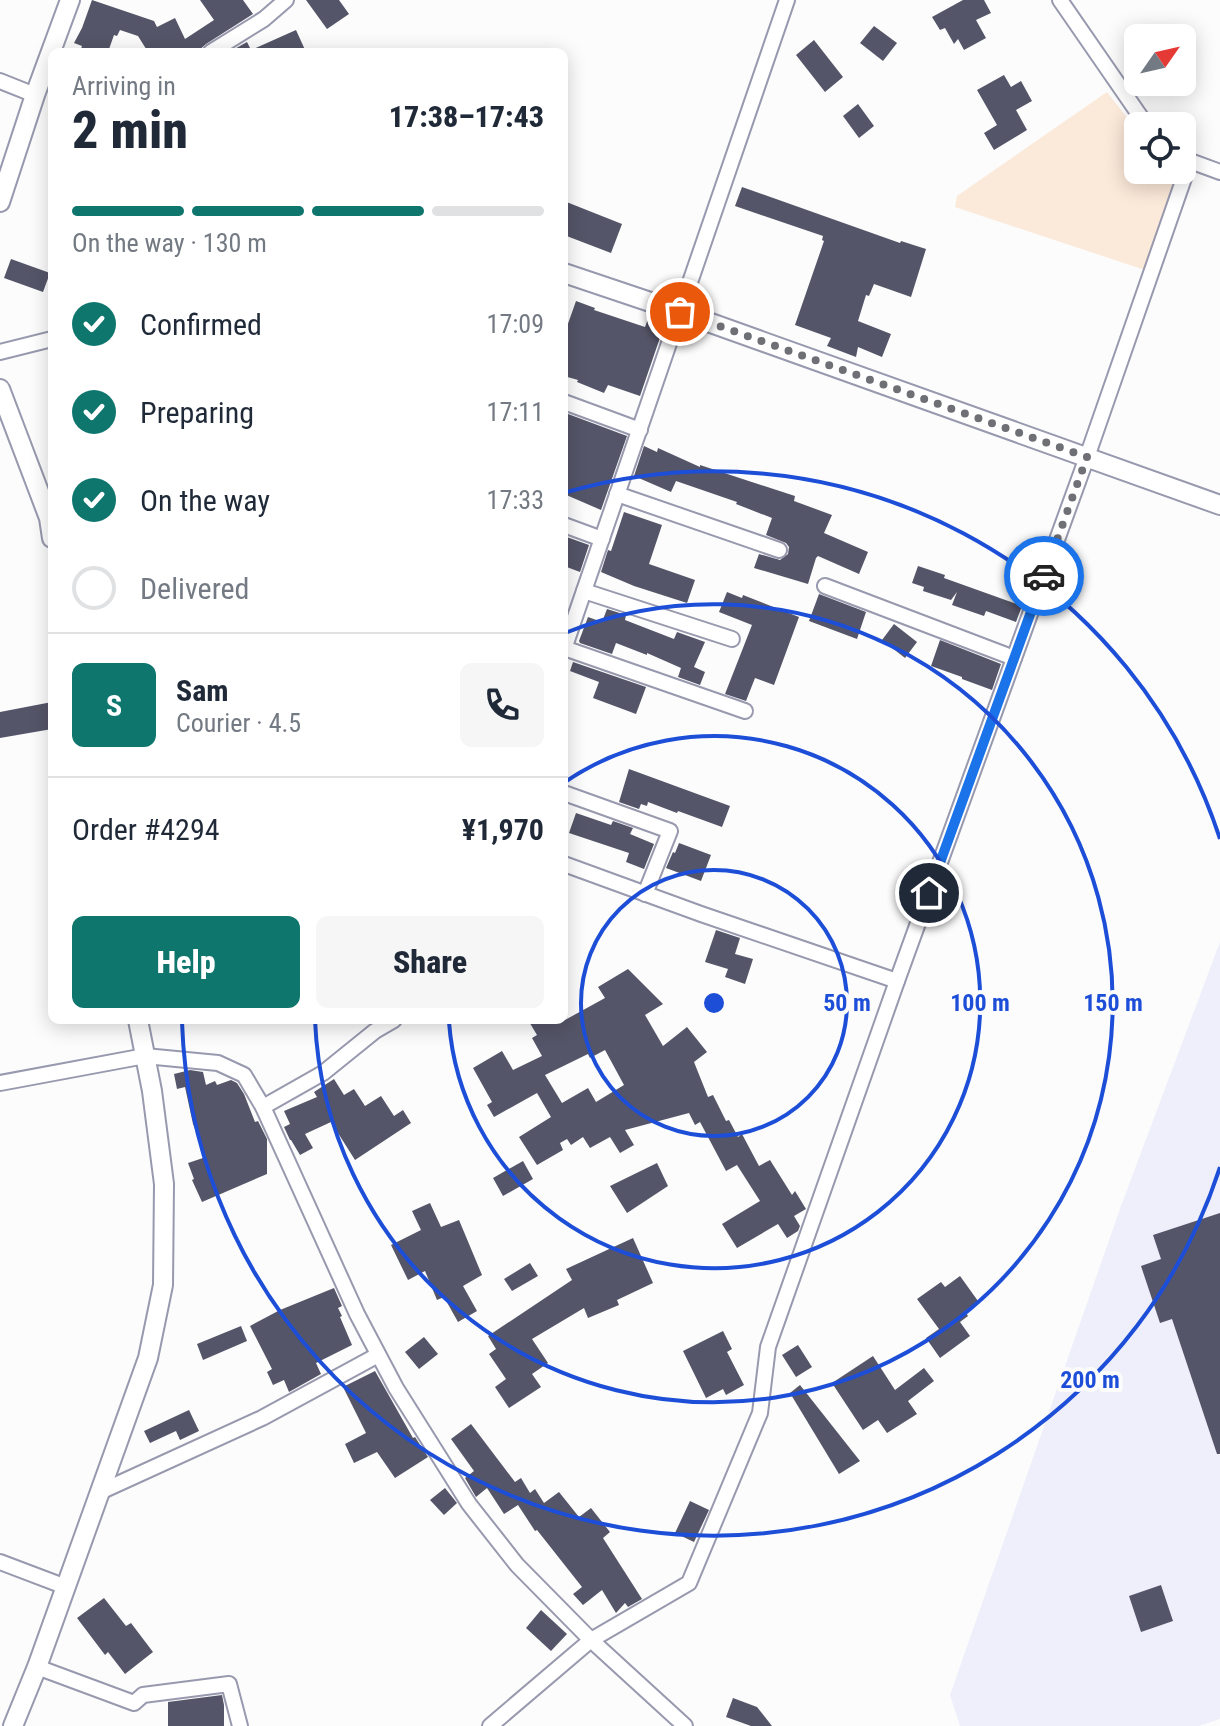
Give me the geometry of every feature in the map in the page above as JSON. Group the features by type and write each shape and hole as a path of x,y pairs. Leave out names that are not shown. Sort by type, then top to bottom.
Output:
{"street":[{"path":"57,48 70,0"},
{"path":"217,48 264,19 286,0"},
{"path":"568,637 787,0"},
{"path":"1060,0 1137,112"},
{"path":"0,81 43,98 0,202"},
{"path":"1196,163 1220,172"},
{"path":"490,1726 591,1640 689,1583 760,1413 768,1347 1087,457 1178,184"},
{"path":"568,274 1220,505"},
{"path":"0,352 48,340"},
{"path":"0,389 48,515"},
{"path":"568,403 640,430"},
{"path":"617,494 779,550"},
{"path":"568,526 602,539"},
{"path":"825,586 1014,658"},
{"path":"584,591 732,639"},
{"path":"568,649 745,711"},
{"path":"568,794 670,831 645,894"},
{"path":"568,865 897,981"},
{"path":"13,1726 148,1358 163,1285 164,1184 152,1091 139,1024"},
{"path":"263,1107 323,1073 373,1025"},
{"path":"0,1083 145,1056 218,1063 244,1075 263,1107 378,1355 469,1504 517,1565 591,1640 685,1726"},
{"path":"100,1492 262,1418 378,1355"},
{"path":"0,1562 66,1587"},
{"path":"37,1667 134,1703 143,1695 229,1684 240,1726"}],"shaded area":[{"path":"1107,92 1124,114 1124,184 1173,184 1145,270 955,207 957,196"},
{"path":"1220,942 1220,1719 1199,1726 960,1726 950,1695 1121,1206"}],"building":[{"path":"92,0 154,21 157,27 175,18 185,39 214,20 200,0 243,0 253,14 202,48 146,48 138,36 120,30 117,36 114,35 109,48 81,48 74,43"},
{"path":"306,0 339,0 349,14 327,29"},
{"path":"963,0 984,0 991,13 976,20 986,38 964,50 958,39 954,44 945,28 940,30 932,17"},
{"path":"874,26 897,43 883,61 860,43"},
{"path":"296,30 304,48 256,48"},
{"path":"814,40 843,77 825,92 796,55"},
{"path":"247,42 250,48 236,48"},
{"path":"1004,75 1011,87 1021,81 1032,101 1016,110 1027,130 994,150 984,133 997,125 977,90"},
{"path":"858,104 874,126 859,138 843,116"},
{"path":"742,187 900,243 926,249 911,297 874,284 869,296 866,295 858,321 891,334 882,357 858,347 856,357 827,346 831,338 795,325 824,241 823,236 735,206"},
{"path":"568,203 622,224 611,253 568,237"},
{"path":"11,259 48,272 43,292 4,278"},
{"path":"576,301 645,327 648,319 664,326 640,396 608,385 604,393 568,377 568,324"},
{"path":"568,414 627,436 601,510 568,496"},
{"path":"644,446 657,452 658,448 700,467 795,496 794,501 832,515 824,533 868,552 859,574 818,556 808,584 754,568 759,554 780,560 788,554 786,543 766,535 772,518 676,481 671,492 634,476"},
{"path":"624,512 662,525 649,564 695,580 687,603 601,572"},
{"path":"568,537 589,545 580,572 568,568"},
{"path":"918,566 1022,606 1016,622 986,611 984,616 952,605 957,592 951,600 923,591 924,587 912,583"},
{"path":"727,592 742,598 743,595 799,617 774,685 755,678 746,701 725,694 752,625 719,612"},
{"path":"819,594 866,612 857,639 809,621"},
{"path":"607,609 626,615 625,620 674,639 677,632 705,642 694,667 705,672 700,685 678,677 681,668 647,653 616,643 612,654 580,643 588,617 602,622"},
{"path":"894,624 917,642 905,658 882,640"},
{"path":"940,640 1001,664 992,690 931,666"},
{"path":"573,662 646,687 636,714 593,698 599,682 570,671"},
{"path":"48,703 48,730 0,738 0,712"},
{"path":"629,769 730,806 722,827 648,802 647,806 641,804 639,809 619,802"},
{"path":"576,813 611,825 613,821 633,828 630,834 654,844 644,869 626,862 629,853 569,833"},
{"path":"679,843 711,855 701,881 666,868"},
{"path":"716,930 740,938 735,954 753,959 745,984 725,977 728,969 705,962"},
{"path":"628,969 663,1004 645,1015 663,1046 687,1027 707,1052 694,1062 708,1097 713,1095 726,1121 729,1120 738,1137 742,1134 759,1166 770,1160 792,1195 795,1191 806,1209 794,1216 800,1226 798,1231 787,1238 778,1224 737,1248 722,1224 760,1201 737,1165 726,1171 700,1122 695,1125 689,1113 625,1130 634,1145 620,1153 610,1137 590,1148 583,1137 571,1145 567,1139 560,1143 563,1150 537,1165 519,1137 551,1117 537,1093 494,1117 487,1105 492,1102 473,1068 502,1051 513,1070 542,1056 532,1038 537,1035 530,1024 568,1024 568,1018 605,998 598,987","holes":["605,1050 624,1085 596,1102 588,1088 562,1103 545,1075 588,1054 590,1058"]},
{"path":"190,1070 203,1072 206,1085 215,1081 217,1085 231,1080 237,1083 255,1122 258,1121 267,1139 267,1174 202,1202 188,1163 206,1157 193,1124 185,1087 177,1089 174,1074"},
{"path":"334,1079 344,1095 354,1089 365,1106 381,1096 394,1116 403,1110 411,1123 355,1160 331,1122 305,1134 313,1148 300,1155 284,1127 290,1124 284,1111 317,1097 314,1092"},
{"path":"523,1161 533,1179 503,1196 493,1178"},
{"path":"657,1163 668,1186 627,1213 610,1186"},
{"path":"430,1203 441,1227 459,1220 482,1275 463,1286 477,1311 458,1322 444,1297 437,1300 425,1271 408,1280 391,1245 421,1230 412,1211"},
{"path":"1220,1213 1220,1454 1217,1454 1172,1319 1160,1323 1141,1266 1161,1259 1153,1235"},
{"path":"633,1238 653,1283 617,1300 619,1305 588,1318 584,1308 532,1339 548,1363 532,1374 541,1387 509,1408 495,1387 506,1379 489,1354 496,1349 488,1336 572,1280 566,1269"},
{"path":"530,1263 538,1276 512,1291 504,1279"},
{"path":"960,1276 978,1301 965,1311 968,1316 960,1322 970,1336 940,1358 926,1338 939,1329 917,1299 941,1282 945,1287"},
{"path":"334,1288 342,1306 338,1308 340,1317 352,1345 316,1363 321,1374 289,1392 284,1380 273,1385 267,1372 272,1369 250,1326"},
{"path":"241,1326 247,1341 203,1360 197,1344"},
{"path":"723,1331 732,1349 727,1352 744,1385 726,1395 723,1389 706,1398 683,1351"},
{"path":"424,1337 438,1354 419,1369 405,1352"},
{"path":"798,1345 812,1367 796,1377 782,1355"},
{"path":"873,1356 895,1390 924,1368 934,1381 908,1401 917,1414 887,1433 878,1420 863,1430 832,1383"},
{"path":"375,1371 413,1438 428,1457 395,1478 377,1452 354,1463 345,1444 366,1433 343,1387"},
{"path":"800,1385 860,1461 839,1474 790,1393"},
{"path":"189,1410 199,1431 180,1440 176,1431 150,1443 144,1431"},
{"path":"471,1424 515,1482 521,1478 530,1493 535,1489 544,1503 559,1492 579,1517 591,1508 610,1532 603,1538 642,1599 628,1607 625,1603 616,1613 602,1590 583,1605 573,1594 582,1587 535,1531 518,1505 504,1514 487,1488 476,1497 465,1478 474,1471 451,1439"},
{"path":"445,1488 457,1503 444,1515 430,1500"},
{"path":"690,1501 709,1510 694,1542 675,1533"},
{"path":"1161,1585 1173,1621 1141,1632 1129,1596"},
{"path":"104,1598 126,1626 131,1623 153,1652 125,1674 108,1652 105,1655 77,1618"},
{"path":"541,1610 567,1634 551,1651 526,1628"},
{"path":"222,1695 224,1726 168,1726 168,1702"},
{"path":"733,1698 757,1707 772,1726 751,1726 726,1717"}],"way so far":[{"path":"680,312 1087,457 1044,576"}],"route":[{"path":"929,893 1044,576"}]}
